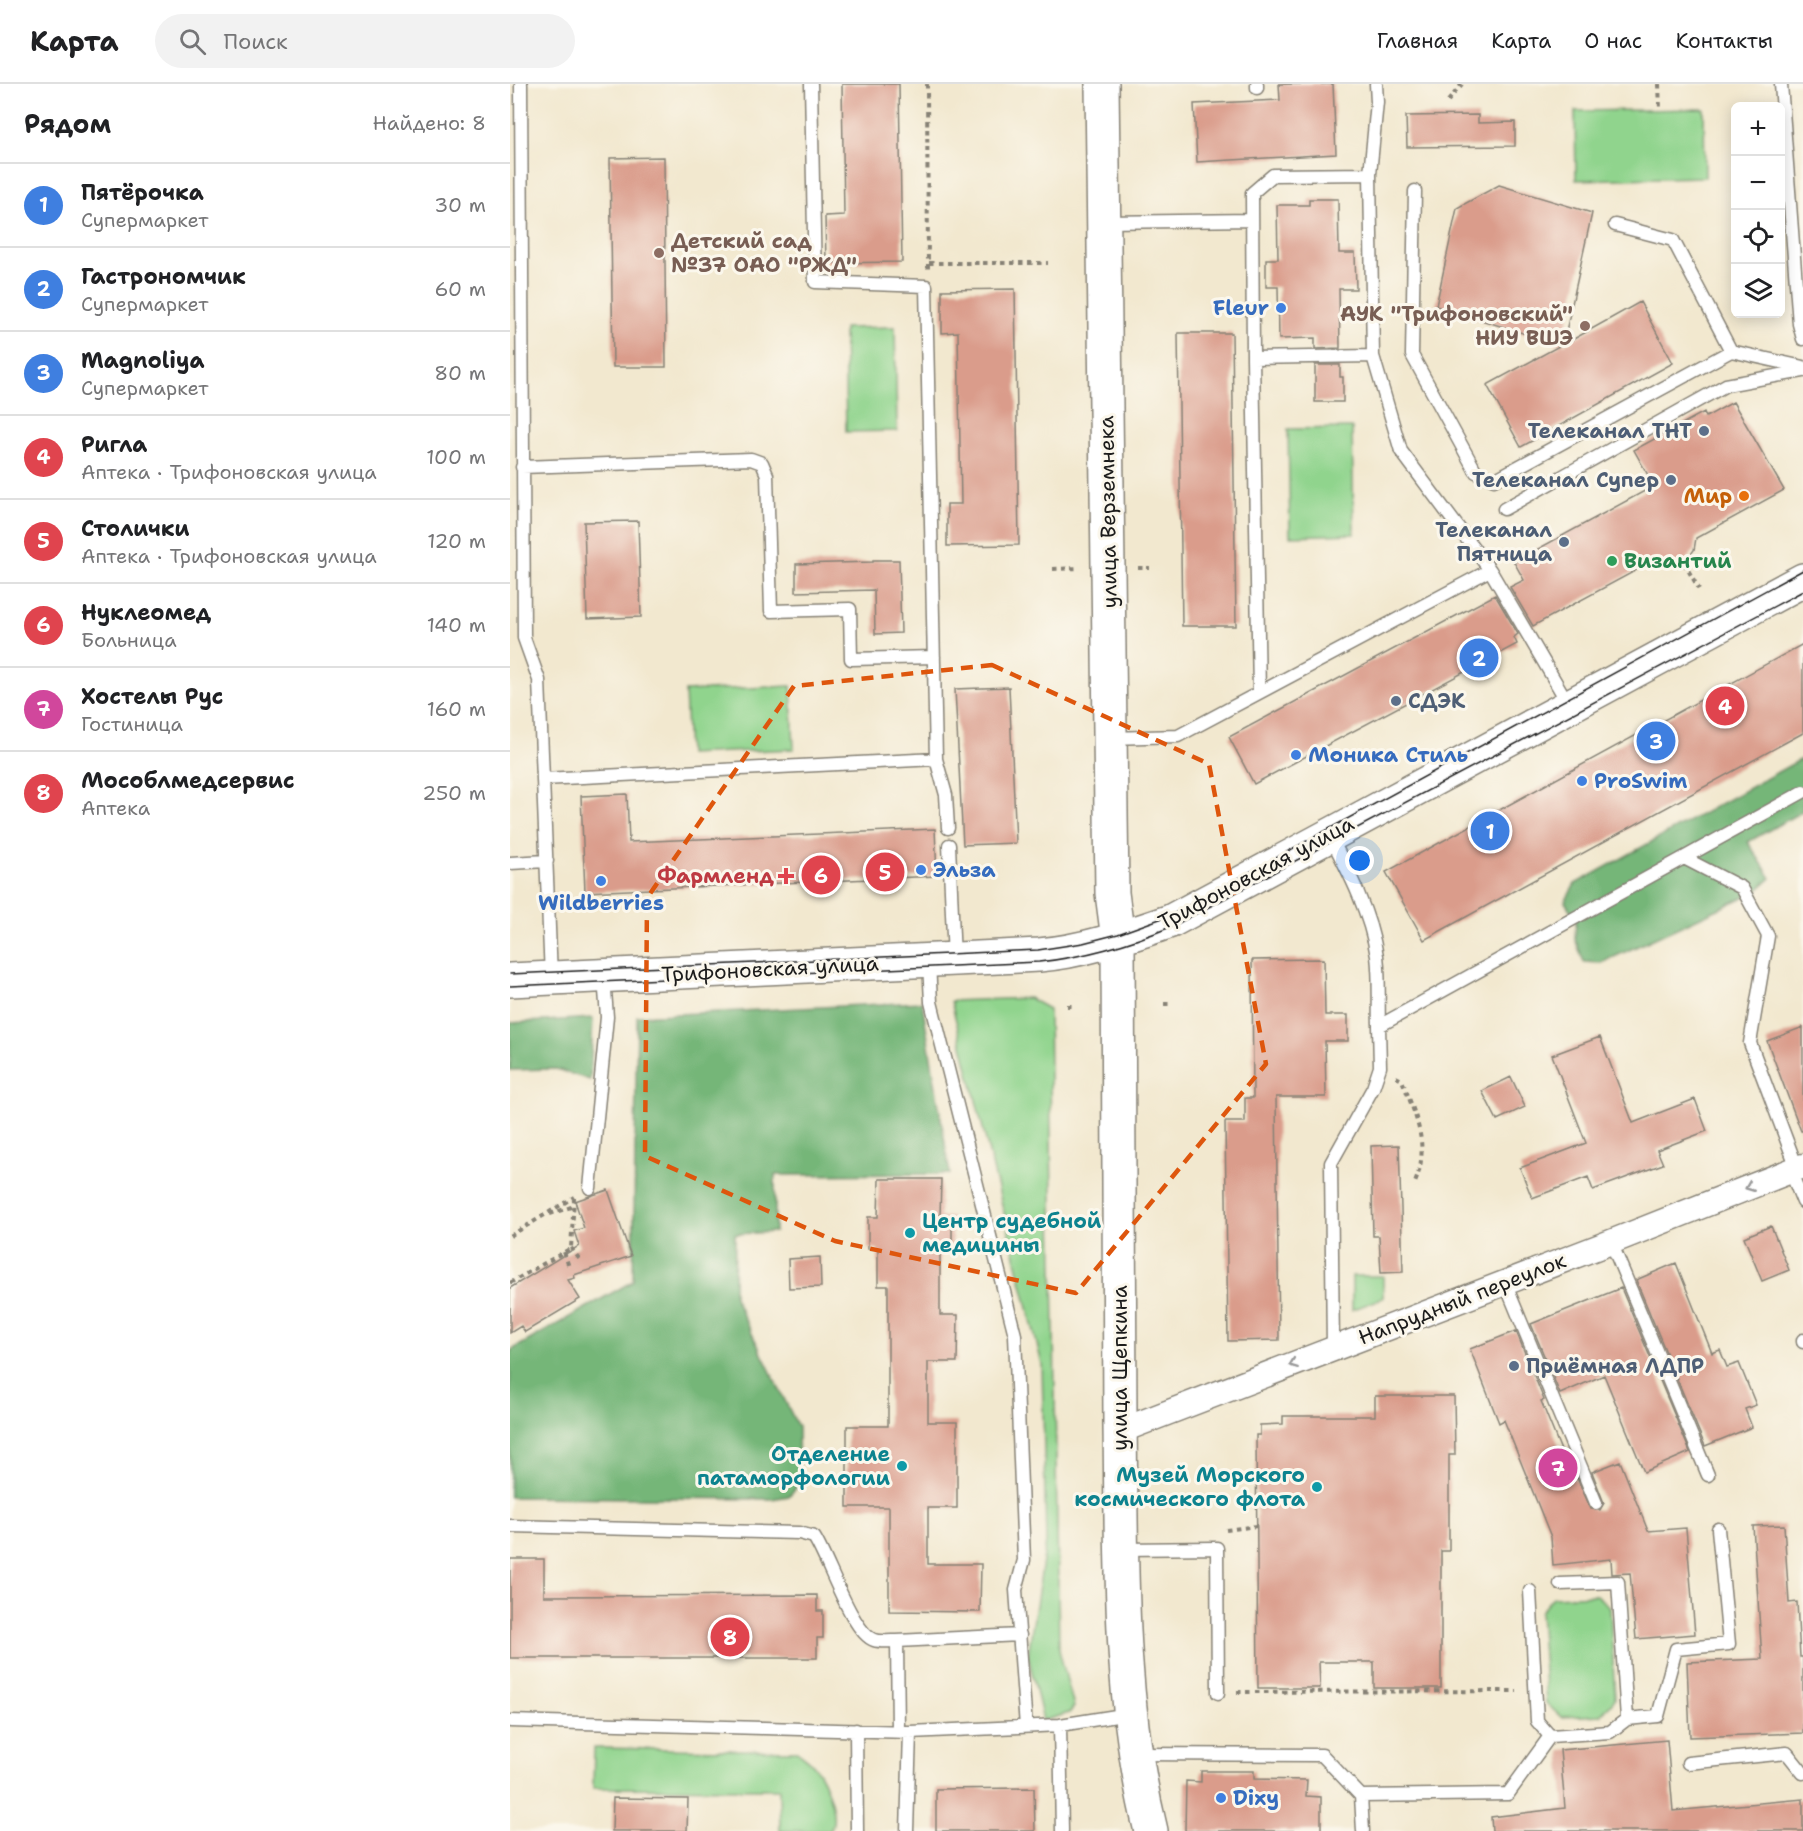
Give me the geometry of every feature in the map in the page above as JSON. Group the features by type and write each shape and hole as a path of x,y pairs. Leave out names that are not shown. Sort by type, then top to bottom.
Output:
{"street":[{"name":"улица Верземнека","path":"1102,84 1112,893 1118,939"},
{"name":"Трифоновская улица","path":"510,980 1057,954 1118,939 1171,921 1803,580"},
{"name":"улица Щепкина","path":"1118,939 1120,1431 1124,1656 1130,1714 1151,1831"},
{"name":"Напрудный переулок","path":"1120,1431 1797,1168"}],"lane":[{"path":"521,84 516,271 524,639 539,680 551,978"},
{"path":"812,84 815,282 926,286 936,759 946,795 948,828"},
{"path":"1376,84 1377,102 1370,174 1373,356 1401,451 1490,570 1570,706"},
{"path":"1781,84 1799,324 1803,339"},
{"path":"1259,692 1252,193 1273,175 1370,174"},
{"path":"1415,191 1412,355 1476,472 1494,480 1731,351 1803,369"},
{"path":"1105,222 1252,220"},
{"path":"1615,225 1673,240 1731,351"},
{"path":"1253,358 1373,356"},
{"path":"1504,509 1726,385 1803,369"},
{"path":"522,467 751,459 762,463 767,475 771,611 850,609 851,659 934,657"},
{"path":"1111,738 1179,736 1490,570"},
{"path":"543,779 936,759"},
{"path":"1379,1026 1803,792"},
{"path":"1330,835 1351,874 1367,914 1377,957 1380,1067 1373,1088 1331,1163 1333,1349"},
{"path":"949,846 941,961 931,1002 1015,1335 1024,1560 1016,1590 1026,1727"},
{"path":"1684,858 1742,888 1768,936 1750,1043 1797,1168 1803,1202"},
{"path":"510,863 547,861"},
{"path":"590,1188 607,1017 604,976"},
{"path":"1611,1242 1708,1475"},
{"path":"1505,1282 1596,1503"},
{"path":"510,1526 799,1533 814,1537 822,1548 854,1619 866,1635 873,1640 897,1641 1020,1635"},
{"path":"1550,1736 1610,1732 1627,1719 1658,1716 1676,1649 1729,1644 1718,1529"},
{"path":"1122,1549 1217,1548 1218,1693"},
{"path":"1560,1584 1618,1582 1627,1719"},
{"path":"1530,1591 1537,1721 1550,1736"},
{"path":"897,1641 904,1732 907,1831"},
{"path":"510,1721 904,1732 1060,1725 1130,1714"},
{"path":"1060,1725 1062,1831"},
{"path":"856,1730 857,1831"},
{"path":"1361,1796 1508,1794 1550,1736"},
{"path":"1688,1763 1787,1753 1803,1773"},
{"path":"1137,1754 1322,1755 1361,1796 1363,1831"}],"path":[{"path":"927,84 929,263 1048,264"},
{"path":"1448,101 1462,84"},
{"path":"1659,84 1660,110"},
{"path":"1684,563 1699,589"},
{"path":"1164,1004 1171,1004"},
{"path":"1067,1005 1076,1005"},
{"path":"1380,1067 1402,1080 1420,1127 1421,1169 1414,1185"},
{"path":"510,1236 590,1188"},
{"path":"574,1197 571,1248 581,1261"},
{"path":"544,1216 575,1206"},
{"path":"510,1283 571,1248"},
{"path":"564,1251 569,1268"},
{"path":"1218,1693 1535,1691"}],"highlighted area":[{"path":"992,665 1209,764 1266,1064 1076,1293 835,1241 645,1156 647,898 794,686"}],"green space":[{"path":"1704,109 1705,177 1576,180 1575,111"},
{"path":"895,327 897,431 846,432 844,328"},
{"path":"1352,428 1354,534 1290,536 1288,429"},
{"path":"791,686 794,749 688,754 685,691"},
{"path":"1803,758 1803,811 1748,842 1771,878 1755,892 1601,963 1584,962 1575,939 1576,919 1565,902 1575,884"},
{"path":"1029,998 1049,1009 1059,1650 1074,1707 1069,1713 1043,1721 1028,1655 1046,1542 1042,1364 951,1001"},
{"path":"922,1002 950,1174 775,1175 775,1232 735,1234 734,1297 798,1427 799,1484 789,1496 772,1499 510,1497 510,1351 633,1281 637,1016"},
{"path":"593,1018 590,1080 556,1069 510,1070 510,1023"},
{"path":"1352,1276 1383,1276 1383,1298 1352,1310"},
{"path":"1596,1595 1610,1607 1615,1699 1601,1715 1561,1717 1546,1703 1540,1612 1553,1597"},
{"path":"594,1748 797,1751 813,1765 823,1781 830,1799 833,1825 830,1831 780,1831 779,1789 593,1788"}],"building":[{"path":"842,84 899,84 902,262 826,263 825,216 844,215"},
{"path":"1279,84 1333,84 1336,154 1197,162 1194,104 1280,100"},
{"path":"1478,115 1478,123 1515,122 1515,146 1407,147 1406,116"},
{"path":"664,157 666,367 613,367 610,158"},
{"path":"1499,185 1592,213 1563,345 1640,302 1673,363 1521,447 1487,385 1561,345 1436,306 1457,208"},
{"path":"1309,199 1338,199 1339,253 1355,253 1356,289 1339,289 1340,348 1315,349 1315,338 1279,339 1278,287 1266,287 1266,259 1278,259 1277,205 1309,205"},
{"path":"1015,289 1019,545 947,546 947,504 961,504 958,332 942,333 942,290"},
{"path":"1178,333 1232,333 1236,626 1182,626"},
{"path":"1315,365 1340,365 1340,377 1343,377 1343,402 1315,402"},
{"path":"1733,402 1784,490 1696,538 1694,550 1684,563 1667,565 1657,559 1533,626 1510,587 1524,580 1514,562 1654,486 1634,450 1704,412 1706,417"},
{"path":"638,521 641,617 587,619 584,522"},
{"path":"873,560 899,560 901,633 875,634 874,590 796,592 796,564 873,562"},
{"path":"1495,595 1518,634 1514,637 1517,644 1254,784 1229,737"},
{"path":"1803,644 1803,733 1424,940 1386,872"},
{"path":"1009,687 1016,843 963,845 955,689"},
{"path":"627,794 629,842 935,829 937,876 585,892 581,796"},
{"path":"1324,959 1325,1015 1348,1015 1348,1041 1325,1041 1326,1097 1276,1097 1279,1340 1228,1341 1225,1122 1245,1122 1245,1098 1253,1098 1252,960"},
{"path":"1803,1027 1803,1131 1801,1131 1767,1041"},
{"path":"1600,1037 1633,1123 1695,1099 1707,1131 1657,1150 1663,1164 1593,1190 1588,1177 1532,1198 1520,1168 1586,1143 1552,1055"},
{"path":"1511,1077 1525,1107 1497,1120 1482,1091"},
{"path":"1399,1145 1403,1272 1381,1273 1379,1236 1373,1236 1371,1146"},
{"name":"Отделение патаморфологии","path":"879,1179 941,1179 940,1217 952,1217 952,1250 940,1250 940,1315 958,1315 957,1362 928,1362 928,1422 957,1422 957,1508 928,1508 928,1564 981,1564 980,1612 889,1611 889,1507 847,1507 847,1426 888,1426 888,1286 878,1286 878,1249 868,1249 868,1217 878,1217"},
{"path":"608,1190 631,1256 574,1275 575,1278 568,1280 580,1299 525,1332 521,1326 510,1333 510,1288 579,1246 574,1231 584,1228 575,1201"},
{"path":"1771,1226 1789,1270 1762,1281 1744,1237"},
{"path":"820,1257 821,1287 789,1288 788,1259"},
{"path":"1676,1263 1712,1353 1720,1350 1727,1367 1739,1363 1756,1405 1745,1409 1752,1427 1705,1446 1636,1280"},
{"path":"1621,1288 1690,1452 1644,1472 1604,1375 1560,1394 1531,1324"},
{"path":"1516,1331 1573,1480 1577,1478 1591,1509 1600,1510 1604,1503 1592,1472 1620,1461 1648,1531 1686,1528 1695,1634 1636,1639 1630,1573 1612,1574 1611,1559 1553,1565 1551,1537 1504,1420 1499,1423 1470,1349"},
{"path":"1375,1396 1454,1396 1455,1455 1449,1455 1449,1551 1441,1551 1441,1688 1374,1688 1374,1662 1319,1662 1320,1688 1258,1688 1256,1435 1260,1435 1260,1425 1283,1424 1283,1416 1375,1416"},
{"path":"1784,1525 1789,1603 1797,1602 1800,1657 1803,1657 1803,1733 1690,1737 1687,1662 1762,1659 1753,1526"},
{"path":"510,1559 544,1559 544,1596 817,1595 817,1611 823,1611 823,1638 817,1638 817,1658 510,1658"},
{"path":"1667,1740 1673,1811 1803,1799 1803,1831 1492,1831 1491,1817 1565,1808 1560,1750"},
{"path":"1201,1771 1254,1771 1254,1779 1307,1780 1306,1796 1321,1797 1321,1831 1185,1831 1186,1781 1201,1782"},
{"path":"1034,1788 1035,1831 936,1831 936,1789"},
{"path":"613,1798 688,1799 687,1831 612,1831"}],"tram line":[{"path":"510,974 1038,950 1083,943 1118,934 1171,915 1803,570"},
{"path":"510,986 1039,962 1073,957 1124,944 1173,926 1803,591"}],"place":[{"name":"Детский сад №37 ОАО \"РЖД\"","path":"659,253"},
{"name":"Fleur","path":"1281,308"},
{"name":"АУК \"Трифоновский\" НИУ ВШЭ","path":"1585,326"},
{"name":"Телеканал ТНТ","path":"1704,431"},
{"name":"Телеканал Супер","path":"1671,480"},
{"name":"Мир","path":"1744,496"},
{"name":"Телеканал Пятница","path":"1564,542"},
{"name":"Византий","path":"1612,561"},
{"name":"Гастрономчик","path":"1479,658"},
{"name":"СДЭК","path":"1396,701"},
{"name":"Ригла","path":"1725,706"},
{"name":"Magnoliya","path":"1656,741"},
{"name":"Моника Стиль","path":"1296,755"},
{"name":"ProSwim","path":"1582,781"},
{"name":"Пятёрочка","path":"1490,831"},
{"name":"Эльза","path":"921,870"},
{"name":"Столички","path":"885,872"},
{"name":"Нуклеомед","path":"821,875"},
{"name":"Фармленд","path":"786,876"},
{"name":"Wildberries","path":"601,881"},
{"name":"Центр судебной медицины","path":"910,1233"},
{"name":"Приёмная ЛДПР","path":"1514,1366"},
{"name":"Отделение патаморфологии","path":"902,1466"},
{"name":"Хостелы Рус","path":"1558,1468"},
{"name":"Музей Морского космического флота","path":"1317,1487"},
{"name":"Мособлмедсервис","path":"730,1637"},
{"name":"Dixy","path":"1221,1798"}]}
